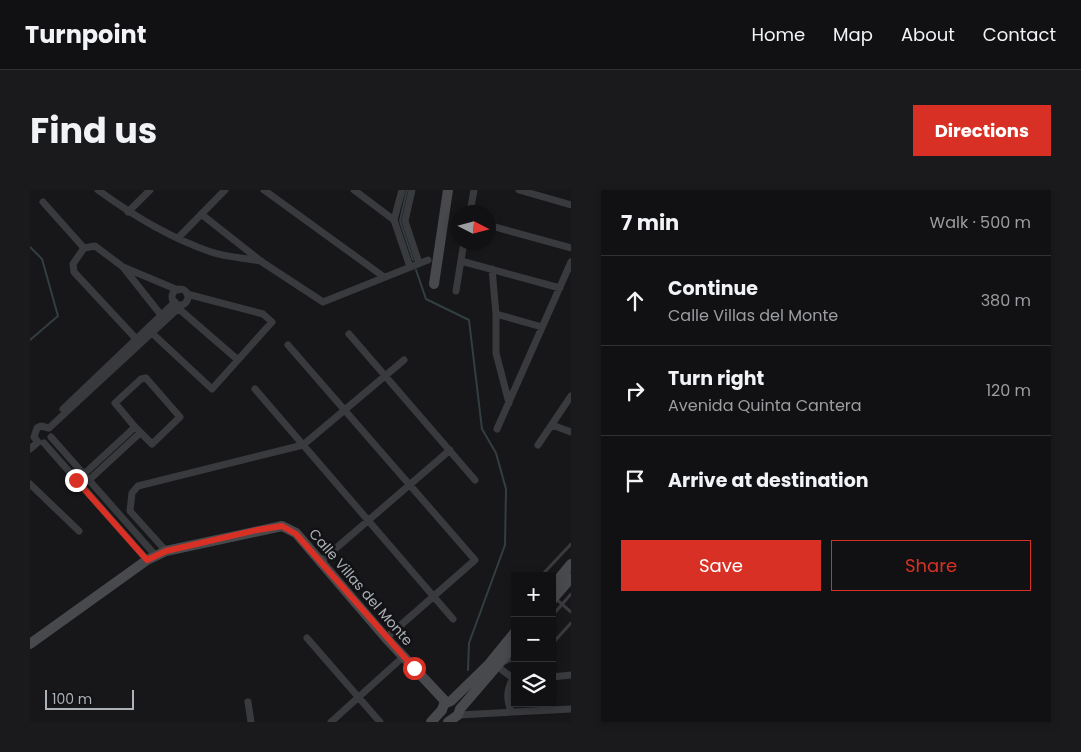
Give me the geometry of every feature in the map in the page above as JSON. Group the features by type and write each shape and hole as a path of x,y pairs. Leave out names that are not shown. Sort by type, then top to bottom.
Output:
{"street":[{"path":"98,190 128,212 178,238 212,252 262,262"},
{"path":"128,212 150,190"},
{"path":"178,238 225,190"},
{"path":"264,190 384,277"},
{"path":"354,190 394,220"},
{"path":"402,190 394,220 410,267"},
{"path":"412,190 405,221 419,263"},
{"path":"434,284 448,190"},
{"path":"471,205 474,190"},
{"path":"519,190 571,205"},
{"path":"43,202 84,248"},
{"path":"201,214 262,262 323,302 428,260"},
{"path":"496,227 571,248"},
{"path":"139,342 74,272 73,264 84,248 95,246 123,267 187,294 263,314 272,322 212,389 153,334"},
{"path":"456,291 463,250"},
{"path":"461,260 560,288"},
{"path":"497,429 571,262"},
{"path":"123,267 161,315"},
{"path":"492,269 496,314 496,353 509,403"},
{"path":"178,290 173,295 178,305 238,360"},
{"path":"157,556 37,441 37,428 47,427 139,342 161,315 187,301 187,294"},
{"path":"139,342 153,334 178,305"},
{"path":"496,314 542,328"},
{"path":"349,334 475,480"},
{"path":"288,345 475,560 386,638"},
{"path":"157,556 130,511 132,493 138,486 303,445 346,411 404,360"},
{"path":"146,378 180,417 155,443 150,443 137,430 116,403 141,379 146,378"},
{"path":"255,389 453,619"},
{"path":"538,445 571,396"},
{"path":"552,425 571,432"},
{"path":"47,427 51,437 157,556"},
{"path":"86,478 137,430"},
{"path":"30,449 37,441 51,437"},
{"path":"320,562 450,450"},
{"path":"30,484 79,531"},
{"name":"Calle Villas del Monte","path":"30,644 157,556 282,526 296,534 446,704"},
{"path":"556,595 571,564"},
{"path":"556,596 571,578"},
{"path":"431,722 446,704 489,664 511,637"},
{"path":"306,638 380,722"},
{"path":"454,716 511,650"},
{"path":"331,722 403,657"},
{"path":"497,666 511,678"},
{"path":"556,677 571,675"},
{"path":"511,684 507,690 507,702 511,712"},
{"path":"248,702 249,720"},
{"path":"446,704 456,702 454,716"},
{"path":"446,704 444,715 454,716 571,709"}],"lane":[{"path":"545,572 571,544"},
{"path":"556,597 571,594"},
{"path":"556,598 571,612"},
{"path":"556,639 571,622"},
{"path":"497,666 511,660"}],"waterway":[{"path":"407,190 400,221 413,260"},
{"path":"30,247 42,259 58,316 30,340"},
{"path":"416,270 426,299 469,320 482,429 496,453 506,489 505,545 469,643 468,670"}],"route":[{"path":"76,480 147,560 166,551 282,526 296,534 414,668"}]}
